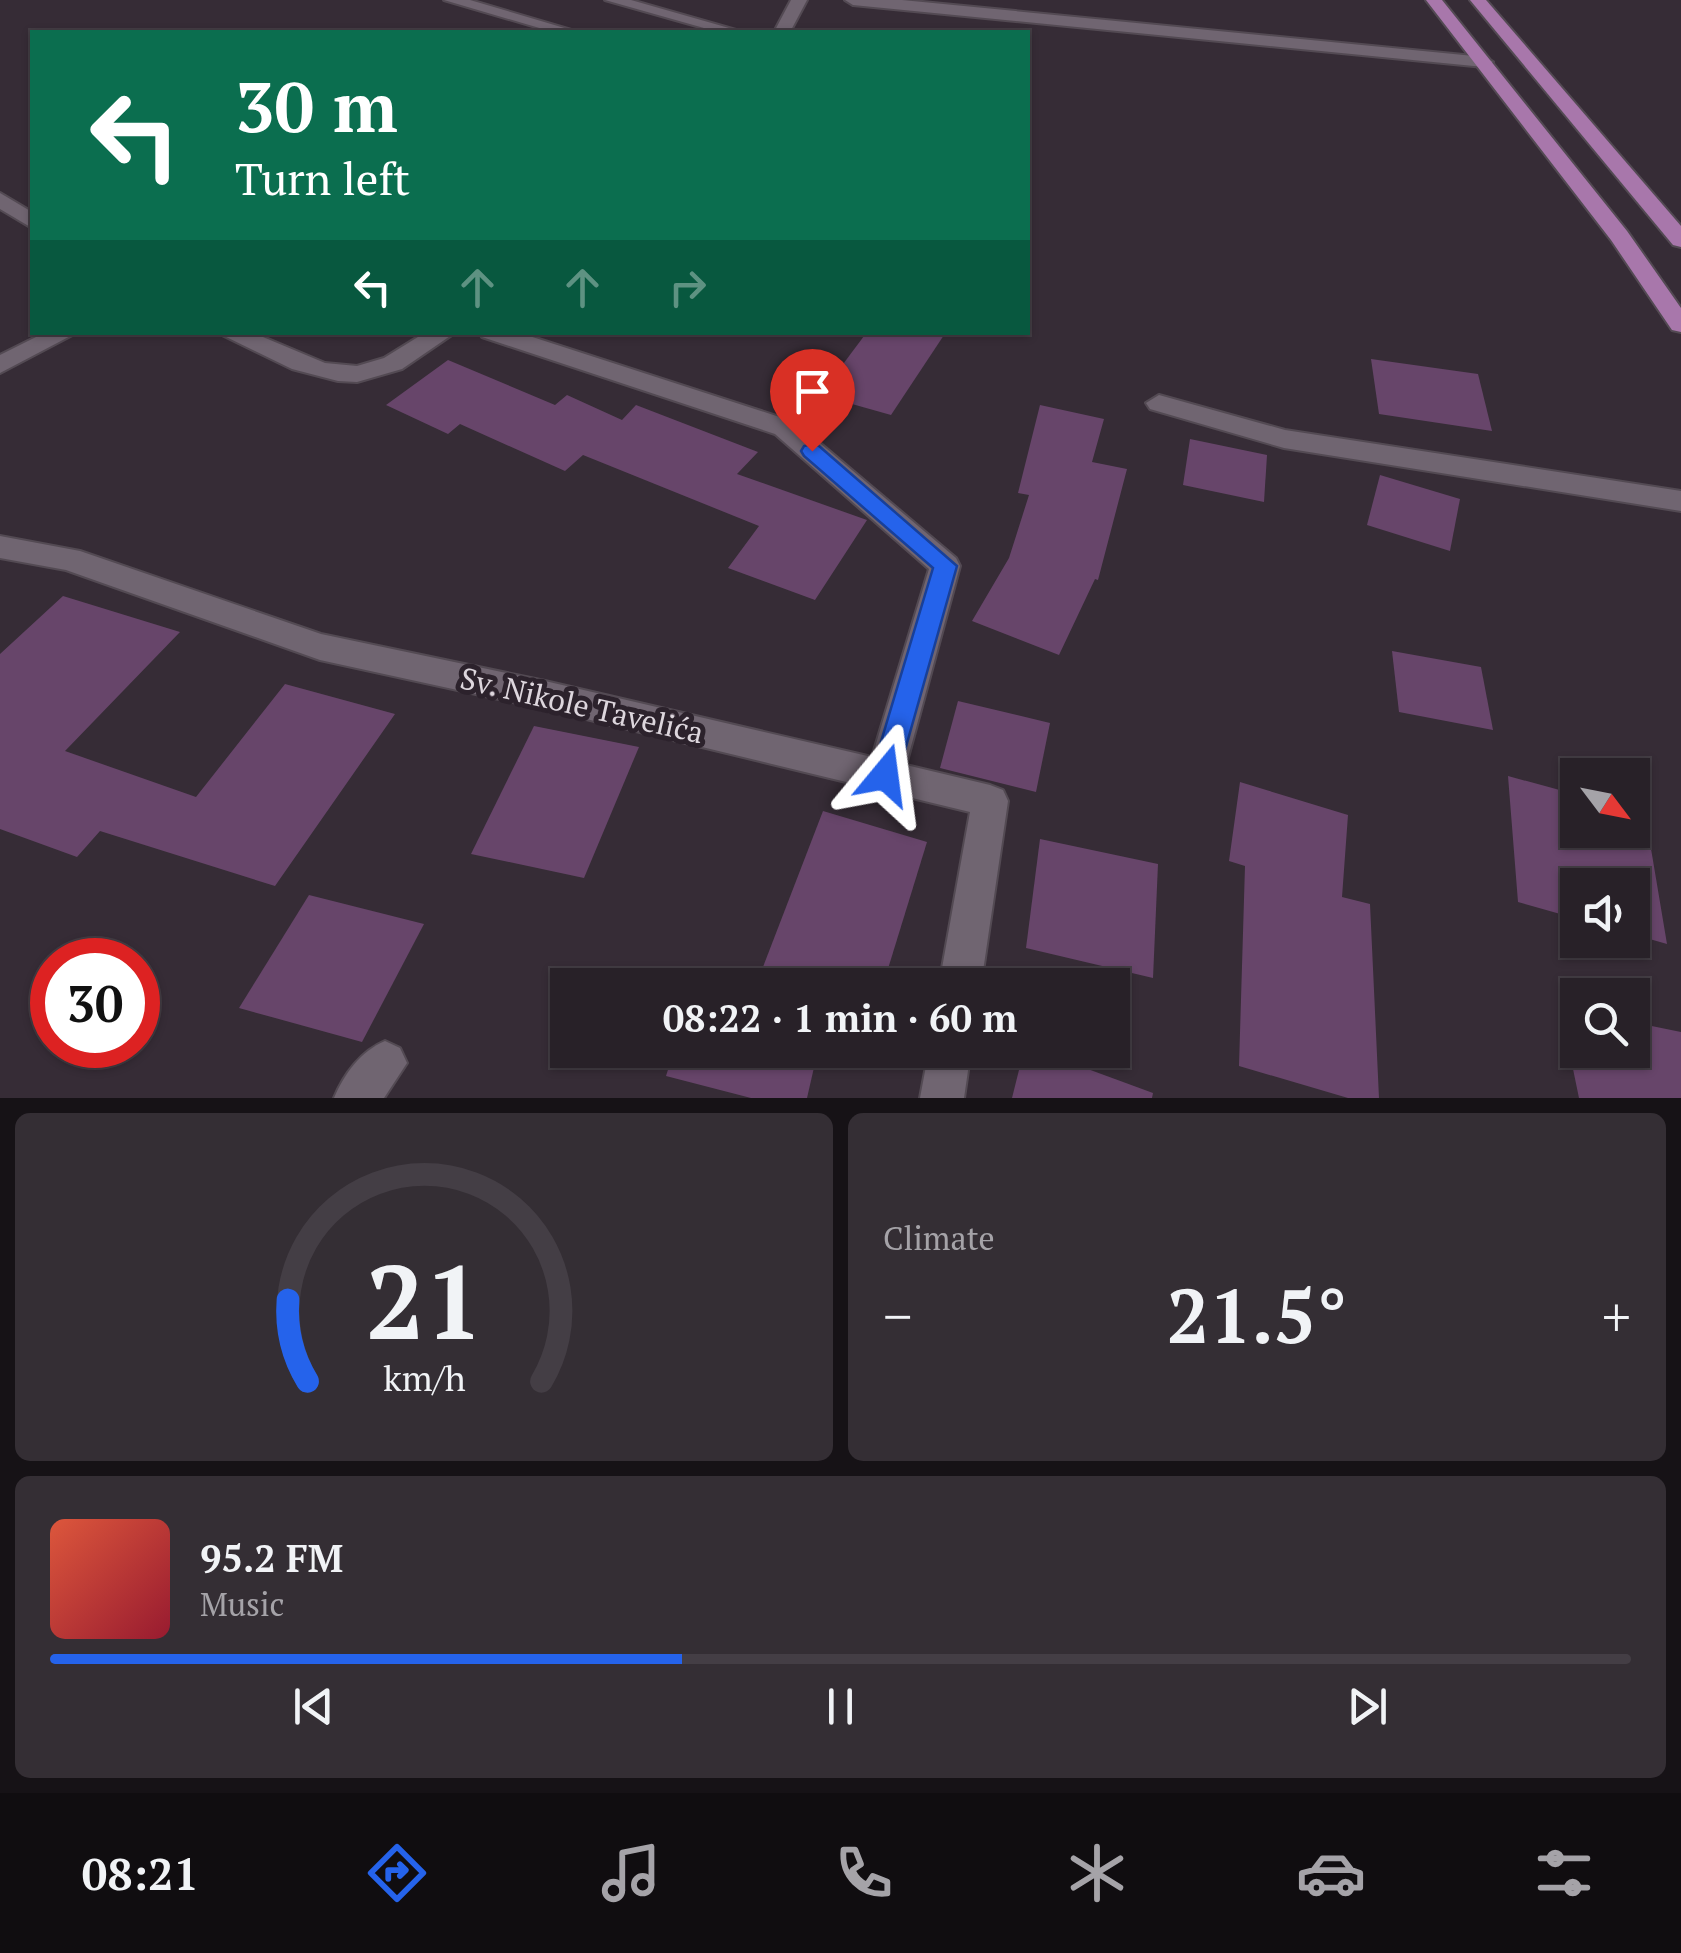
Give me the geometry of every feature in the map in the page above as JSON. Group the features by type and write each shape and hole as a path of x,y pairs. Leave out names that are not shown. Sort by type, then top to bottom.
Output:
{"main road":[{"path":"1434,0 1620,236 1681,325"},
{"path":"1478,0 1681,240"}],"street":[{"path":"452,0 563,30"},
{"path":"612,0 728,30"},
{"path":"783,30 799,0"},
{"path":"853,0 1484,62"},
{"path":"650,24 668,15"},
{"path":"0,199 30,221"},
{"path":"0,365 60,335"},
{"path":"237,335 306,366 346,376 379,370 439,335"},
{"path":"500,335 785,428 946,566 885,775"},
{"path":"1159,403 1284,439 1681,501"},
{"name":"Sv. Nikole Tavelića","path":"0,547 68,559 320,646 990,802 963,968"},
{"path":"356,1098 385,1063"},
{"path":"942,1098 947,1068"}],"building":[{"path":"865,335 944,335 891,415 820,395"},
{"path":"1371,359 1478,374 1492,431 1379,414"},
{"path":"448,360 555,405 567,395 622,420 636,405 758,452 737,474 867,520 815,600 728,568 759,526 583,455 565,471 460,424 448,434 386,405"},
{"path":"1040,405 1104,419 1092,462 1127,469 1098,580 1095,579 1059,655 972,621 1009,558 1029,495 1018,493"},
{"path":"1190,439 1267,455 1264,502 1183,485"},
{"path":"1380,475 1460,499 1450,551 1367,525"},
{"path":"63,596 180,632 65,751 196,797 285,684 395,714 275,886 100,831 77,857 0,829 0,654"},
{"path":"1392,651 1481,667 1493,730 1399,712"},
{"path":"958,701 1050,723 1036,792 940,768"},
{"path":"534,726 639,747 584,878 471,854"},
{"path":"1508,776 1560,790 1560,848 1650,848 1650,843 1667,944 1650,939 1650,868 1560,868 1560,914 1518,902"},
{"path":"1240,782 1348,815 1342,897 1370,904 1379,1098 1348,1098 1239,1066 1245,866 1229,861"},
{"path":"823,811 927,842 888,968 763,968"},
{"path":"1040,839 1158,864 1153,978 1130,973 1130,968 1111,968 1026,948"},
{"path":"309,895 424,924 362,1042 239,1008"},
{"path":"1650,1026 1681,1032 1681,1098 1579,1098 1573,1068 1650,1068"},
{"path":"668,1068 814,1068 807,1098 751,1098 666,1076"},
{"path":"1020,1068 1085,1068 1153,1093 1152,1098 1012,1098"}],"route":[{"path":"812,451 946,566 885,775"}]}
